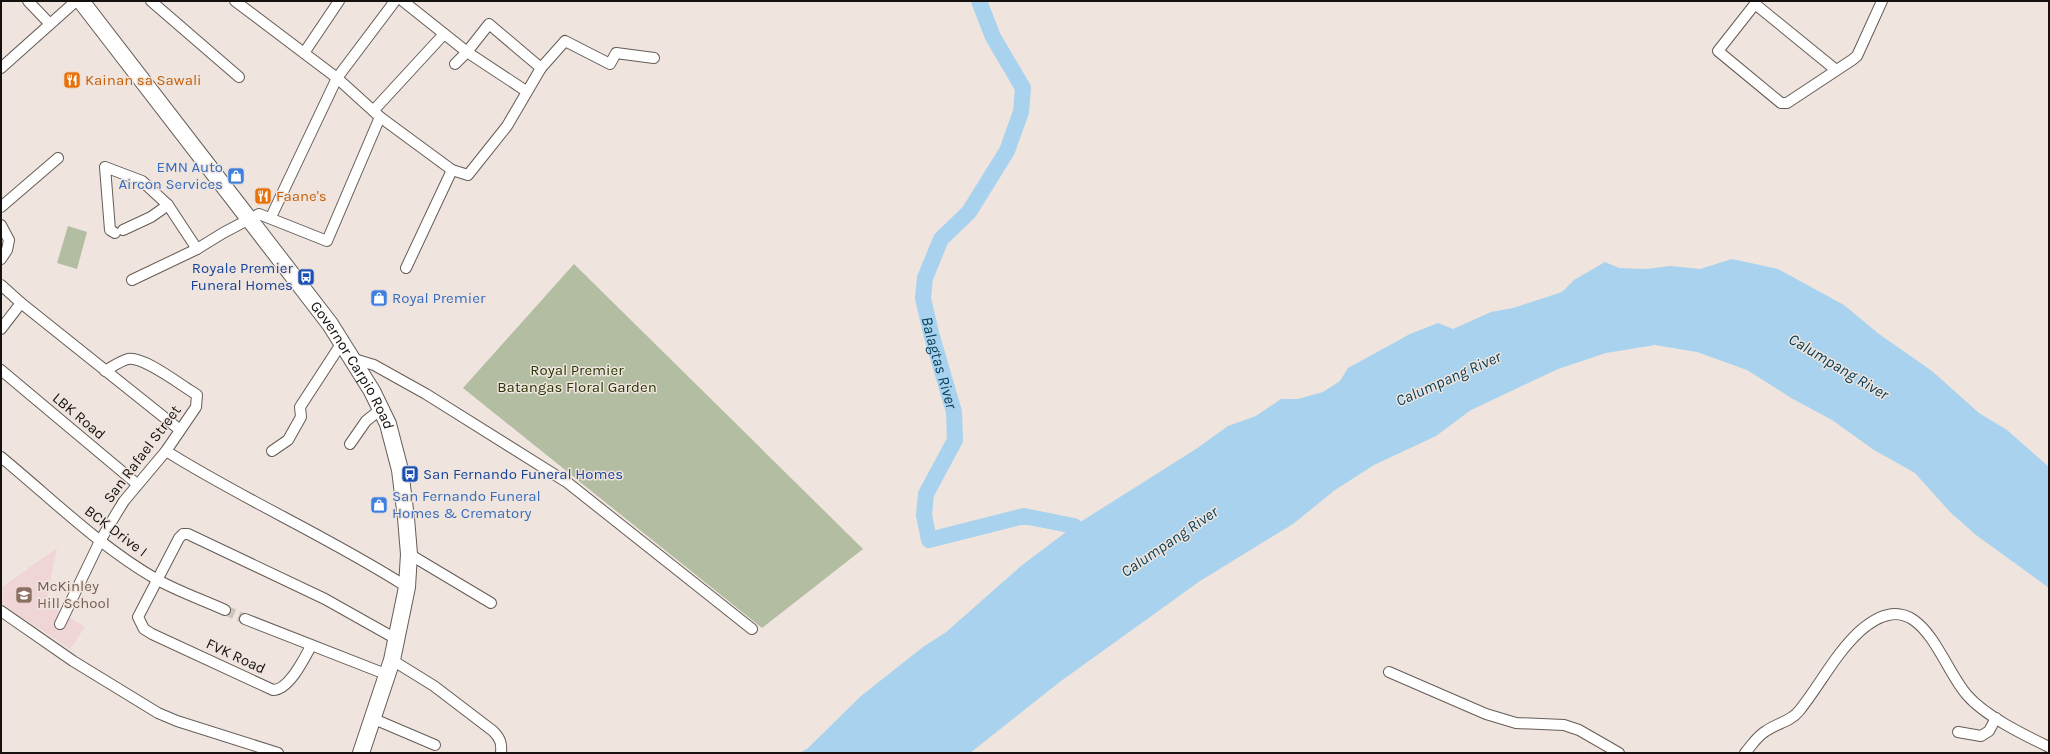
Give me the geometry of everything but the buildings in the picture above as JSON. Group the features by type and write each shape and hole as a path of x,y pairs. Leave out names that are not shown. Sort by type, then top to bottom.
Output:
{"main road":[{"name":"Governor Carpio Road","path":"81,1 250,218 342,342 354,360 388,424 400,470 409,554 407,587 398,640 374,719 361,753"}],"street":[{"path":"28,1 50,24"},
{"path":"1,68 76,1"},
{"path":"151,1 239,77"},
{"path":"235,1 337,78 377,114 452,170 468,175 507,126 541,68 565,41 610,64 616,52 654,58"},
{"path":"304,53 339,1"},
{"path":"271,218 337,78 395,1"},
{"path":"402,1 467,52 526,92"},
{"path":"1836,70 1756,3 1718,51 1781,103 1787,103 1857,56 1882,1"},
{"path":"455,64 467,52 489,24 541,68"},
{"path":"132,280 197,249 259,214 327,241 377,114 444,34"},
{"path":"1,207 58,158"},
{"path":"168,205 151,216 119,231 110,230 105,167 142,181 168,205 197,249"},
{"path":"406,268 452,170"},
{"path":"1,226 9,240 7,250 1,259"},
{"path":"1,285 21,303 180,430"},
{"path":"1,329 21,303"},
{"path":"272,451 288,440 301,417 300,407 342,342"},
{"name":"San Rafael Street","path":"60,624 100,541 124,501 166,451 197,401 197,395 192,391 144,362 134,359 121,362 105,371"},
{"path":"354,360 374,365 426,394 568,483 752,629"},
{"name":"LBK Road","path":"1,370 137,484"},
{"path":"350,444 366,421 380,409"},
{"path":"166,451 230,490 340,546 407,587"},
{"name":"BCK Drive I","path":"1,457 100,541 157,580 225,610"},
{"path":"157,580 179,538 183,534 192,535 325,599 398,640"},
{"path":"409,554 492,603"},
{"name":"FVK Road","path":"157,580 138,617 144,629 273,690 278,690 286,683 311,646"},
{"path":"1,611 73,661 158,713 199,728 278,753"},
{"path":"1745,753 1766,730 1794,716 1841,652 1860,632 1871,623 1893,615 1901,615 1910,619 1924,631 1936,644 1967,695 1996,718 2049,747"},
{"path":"245,619 388,675"},
{"path":"392,660 434,686 493,731 499,738 502,745 501,753"},
{"path":"1389,672 1486,714 1516,723 1564,725 1580,730 1619,753"},
{"path":"1958,732 1981,736 1989,731 1996,718"},
{"path":"374,719 435,745"}],"shaded area":[{"name":"McKinley Hill School","path":"57,548 46,603 85,627 70,649 1,603 1,588"}],"green space":[{"path":"68,226 87,232 77,269 57,263"},
{"name":"Royal Premier Batangas Floral Garden","path":"574,264 863,549 762,628 463,388"}],"water":[{"name":"Calumpang River","path":"1732,259 1778,269 1844,305 1879,334 1932,371 1979,413 2007,430 2049,467 2049,588 1976,535 1950,512 1915,473 1874,450 1832,420 1793,399 1747,370 1697,352 1655,345 1606,353 1558,369 1471,410 1436,436 1374,465 1335,490 1293,524 1200,581 1061,681 970,753 799,753 807,749 861,696 923,647 945,633 1021,566 1074,526 1196,449 1228,426 1256,416 1281,399 1298,399 1323,392 1340,381 1348,368 1410,334 1438,323 1453,329 1491,312 1513,308 1562,292 1574,280 1605,262 1619,268 1647,269 1670,266 1700,269"}],"waterway":[{"name":"Balagtas River","path":"979,1 993,37 1023,88 1021,112 1007,151 969,212 941,239 925,278 923,298 931,333 954,412 955,440 926,494 924,515 929,540 1024,516 1074,526 1090,541"}],"tunnel":[{"path":"225,610 245,619"}],"place":[{"name":"Kainan sa Sawali","path":"72,80"},
{"name":"EMN Auto Aircon Services","path":"236,176"},
{"name":"Faane's","path":"263,196"},
{"name":"Royale Premier Funeral Homes","path":"306,277"},
{"name":"Royal Premier","path":"379,298"},
{"name":"San Fernando Funeral Homes","path":"410,474"},
{"name":"San Fernando Funeral Homes & Crematory","path":"379,505"},
{"name":"McKinley Hill School","path":"24,595"}]}
